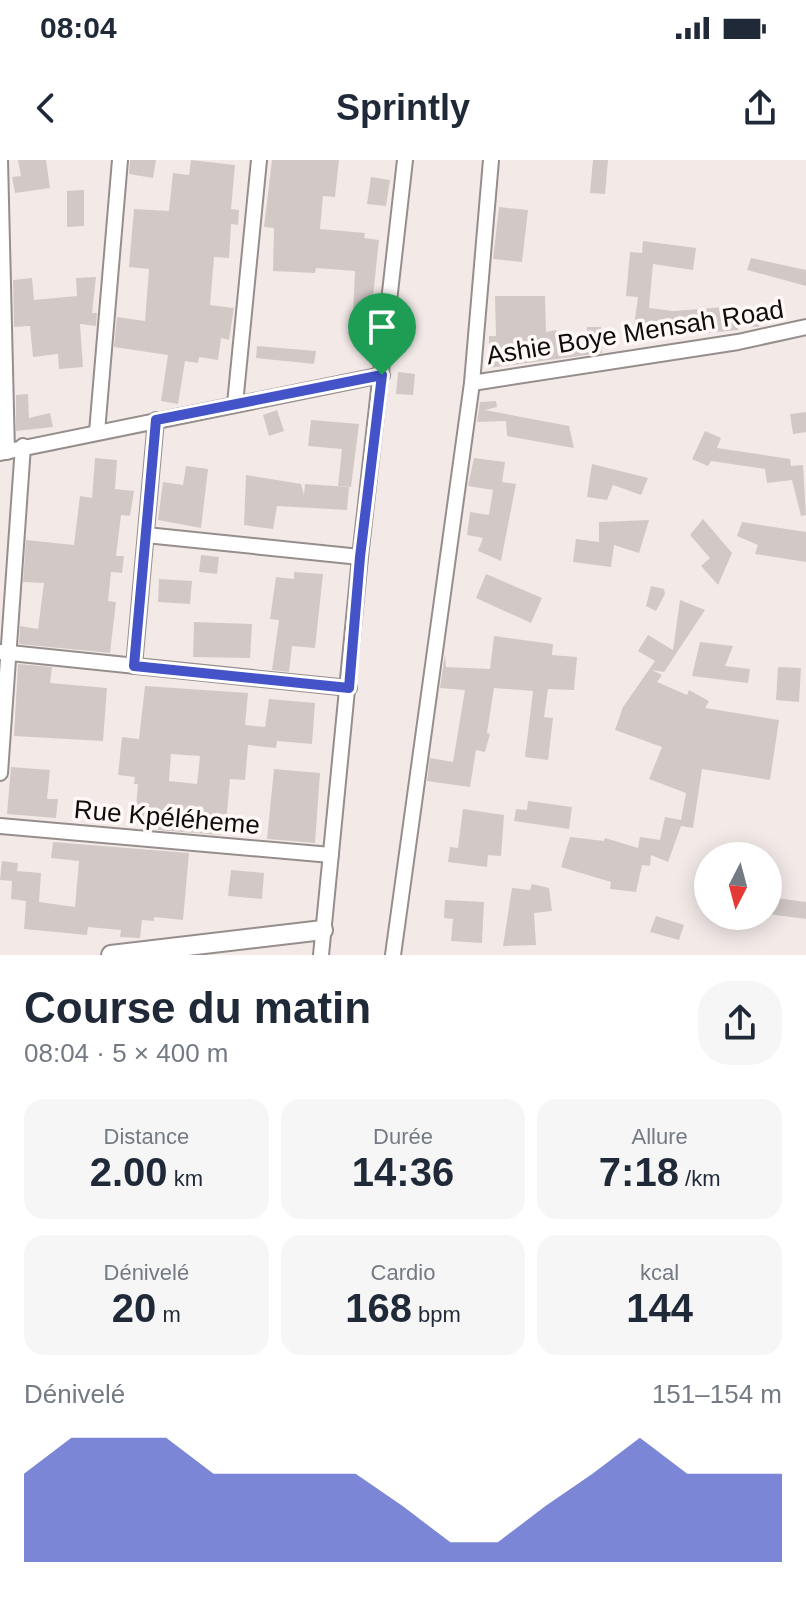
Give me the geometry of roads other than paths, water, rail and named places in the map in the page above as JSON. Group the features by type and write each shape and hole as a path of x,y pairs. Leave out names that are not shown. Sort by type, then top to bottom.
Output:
{"street":[{"path":"0,160 3,452 382,375"},
{"path":"97,432 120,160"},
{"path":"235,404 259,160"},
{"path":"321,955 360,557 405,160"},
{"path":"393,955 472,383 491,160"},
{"name":"Ashie Boye Mensah Road","path":"472,383 738,342 806,327"},
{"path":"134,666 156,420"},
{"path":"0,773 5,652 23,446"},
{"path":"146,535 360,557"},
{"path":"5,652 349,688"},
{"name":"Rue Kpéléheme","path":"0,826 331,855"},
{"path":"111,955 171,951 323,930"}]}
